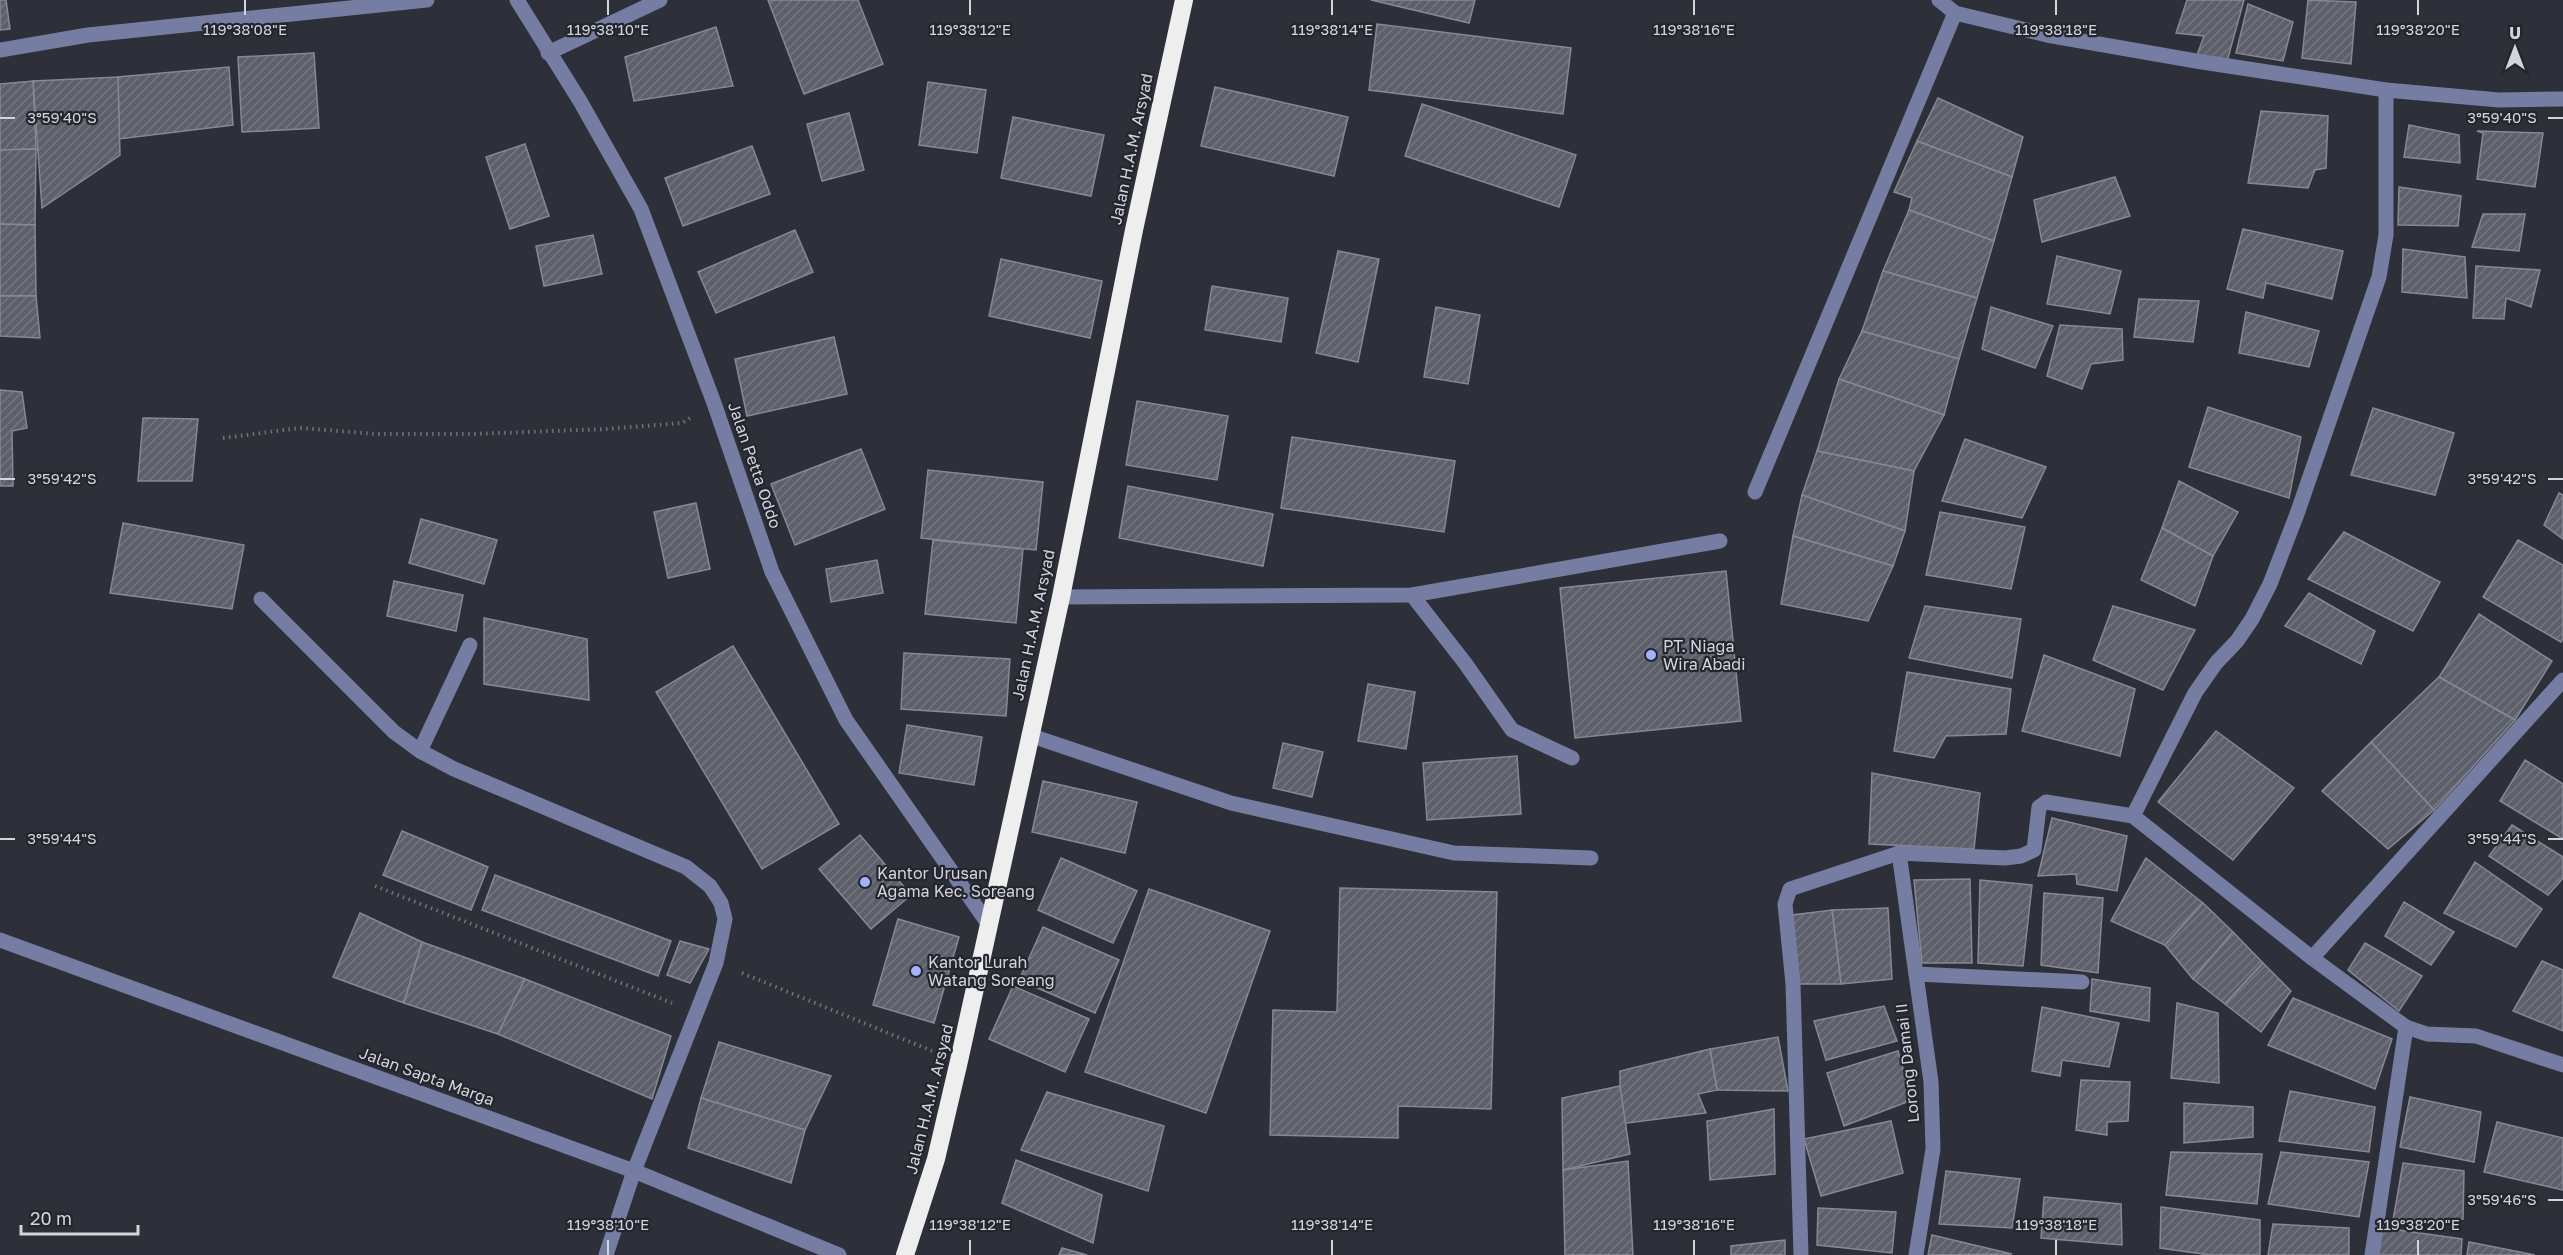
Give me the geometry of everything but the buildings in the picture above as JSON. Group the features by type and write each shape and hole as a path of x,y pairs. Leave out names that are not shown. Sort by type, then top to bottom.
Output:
{"highway":[{"name":"Jalan H.A.M. Arsyad","path":"905,1255 936,1160 960,1062 1060,597 1134,230 1184,0"}],"street":[{"path":"0,50 88,35 427,0"},
{"name":"Jalan Petta Oddo","path":"518,0 641,209 714,403 772,572 846,720 989,925"},
{"path":"548,53 660,0"},
{"path":"1939,0 1955,13 2047,35 2386,90 2499,100 2563,99"},
{"path":"1755,492 1955,13"},
{"path":"2133,816 2195,693 2216,663 2237,641 2252,620 2270,584 2297,514 2379,277 2386,235 2386,90"},
{"path":"1060,597 1412,596 1720,541"},
{"path":"1412,596 1465,663 1512,730 1572,758"},
{"path":"261,599 368,708 394,732 420,751 454,769 686,867 710,886 721,903 725,919 716,963 634,1170 606,1255"},
{"path":"420,751 470,645"},
{"path":"2312,958 2563,680"},
{"path":"1029,735 1231,803 1454,853 1591,858"},
{"path":"1801,1255 1793,984 1785,904 1790,890 1899,853 2005,858 2021,856 2034,850 2039,807 2046,802 2133,816 2312,958 2406,1027 2427,1034 2476,1036 2563,1065"},
{"name":"Lorong Damai II","path":"1899,853 1931,1082 1933,1149 1916,1255"},
{"name":"Jalan Sapta Marga","path":"0,940 634,1170 839,1255"},
{"path":"1916,974 2082,982"},
{"path":"2372,1255 2406,1027"}],"path":[{"path":"223,438 300,428 377,434 474,434 606,429 682,423 714,403"},
{"path":"375,886 698,1013"},
{"path":"716,963 960,1062"}],"place":[{"name":"PT. Niaga Wira Abadi","path":"1651,655"},
{"name":"Kantor Urusan Agama Kec. Soreang","path":"865,882"},
{"name":"Kantor Lurah Watang Soreang","path":"916,971"}]}
